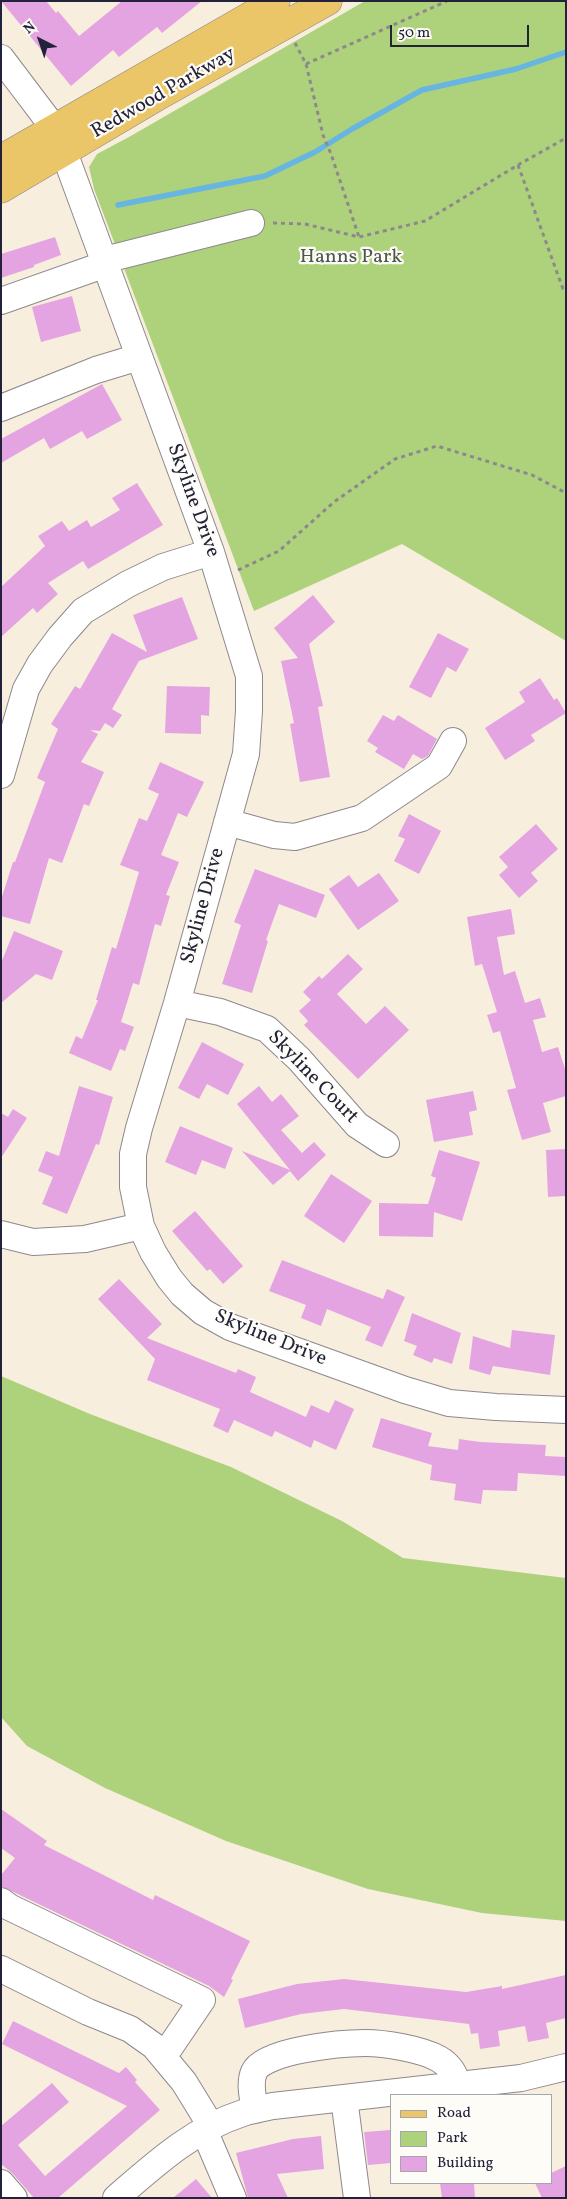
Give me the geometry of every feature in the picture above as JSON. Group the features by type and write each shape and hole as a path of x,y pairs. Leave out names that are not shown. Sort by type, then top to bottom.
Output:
{"main road":[{"name":"Redwood Parkway","path":"1,189 59,140 276,1"},
{"name":"Redwood Parkway","path":"1,159 59,140 160,95 328,1"}],"street":[{"name":"Skyline Drive","path":"1,58 59,140 211,552 249,676 246,754 177,1004 139,1128 133,1154 133,1187 141,1226 153,1252 169,1278 182,1294 203,1312 230,1327 405,1390 449,1403 496,1408 566,1410"},
{"path":"1,301 105,262 251,223"},
{"path":"1,408 96,370 139,358"},
{"path":"1,776 26,689 40,664 83,611 128,584 162,567 211,552"},
{"path":"227,822 274,835 294,836 362,818 439,766 452,741"},
{"name":"Skyline Court","path":"177,1004 220,1012 267,1029 299,1059 357,1125 386,1144"},
{"path":"1,1234 33,1242 76,1240 141,1226"},
{"path":"1,1901 9,1907 202,2000 164,2056"},
{"path":"1,1969 88,2012 130,2029 154,2046 184,2082 208,2128 233,2198"},
{"path":"255,2110 254,2072 263,2062 312,2048 365,2043 409,2049 438,2058 452,2069 459,2085"},
{"path":"116,2198 155,2164 208,2128 243,2112 344,2098 521,2078 566,2067"},
{"path":"344,2098 358,2198"},
{"path":"1,2183 14,2198"}],"path":[{"path":"359,237 323,135 306,64 447,1"},
{"path":"251,223 305,224 359,237 425,222 566,138"},
{"path":"518,165 563,289 566,291"},
{"path":"219,579 279,551 334,502 394,459 437,446 532,475 566,493"}],"green space":[{"name":"Hanns Park","path":"365,1 566,1 566,641 402,544 254,611 94,189 89,167 97,154"},
{"path":"1,1376 90,1414 231,1467 342,1521 403,1558 566,1578 566,1921 482,1913 368,1889 226,1841 105,1788 27,1746 1,1717"}],"building":[{"path":"1,1 46,1 56,13 58,11 79,36 122,1 202,1 162,33 157,27 119,57 113,50 71,86"},
{"path":"55,237 61,255 34,265 34,267 1,278 1,254"},
{"path":"72,296 81,331 41,342 32,307"},
{"path":"102,384 122,420 87,439 82,431 50,449 44,438 1,463 1,439"},
{"path":"137,483 163,525 88,569 83,561 48,583 58,594 37,613 33,608 1,637 1,587 45,546 38,536 62,521 69,531 87,520 91,527 120,510 112,498"},
{"path":"313,595 335,622 309,644 323,706 318,707 330,777 300,782 290,724 294,723 281,661 298,658 274,628"},
{"path":"182,597 198,639 139,661 112,709 122,715 113,728 105,723 100,731 90,730 98,734 81,762 104,772 89,806 84,804 62,863 49,858 30,924 1,916 1,900 13,862 15,862 45,782 37,778 58,729 51,724 75,686 80,689 112,633 147,652 133,615"},
{"path":"438,633 469,649 456,672 447,667 431,698 409,687"},
{"path":"540,678 554,700 557,698 566,713 531,735 535,741 505,760 485,728 525,702 519,692"},
{"path":"167,686 210,687 209,716 201,715 201,734 165,733"},
{"path":"383,715 394,721 398,715 437,739 428,756 422,759 413,754 404,769 375,752 378,748 367,741"},
{"path":"160,762 204,782 187,817 178,813 161,855 179,862 166,895 170,896 161,926 155,924 139,985 133,983 121,1022 134,1027 125,1051 120,1049 111,1071 69,1053 76,1036 82,1039 98,1000 96,1000 112,947 116,949 139,872 120,865 139,818 147,821 159,794 148,789"},
{"path":"409,814 441,831 419,874 394,861 405,839 398,836"},
{"path":"536,824 558,849 531,873 538,881 519,898 499,875 508,867 499,857"},
{"path":"255,869 325,895 316,918 279,904 266,940 268,941 252,993 222,984 241,925 234,922"},
{"path":"379,873 399,901 358,930 329,889 349,875 358,887"},
{"path":"511,909 515,934 497,937 504,975 515,971 525,1003 540,998 546,1017 533,1020 542,1052 558,1047 566,1072 566,1096 543,1103 551,1132 522,1140 507,1090 516,1088 500,1031 493,1033 487,1015 497,1012 482,964 475,966 467,917"},
{"path":"14,931 63,951 52,980 36,974 1,1003 1,963"},
{"path":"348,954 363,969 337,994 366,1024 385,1006 409,1030 358,1079 304,1025 308,1021 299,1011 311,1000 303,992 319,976 322,979"},
{"path":"202,1042 244,1064 228,1095 207,1084 199,1099 178,1088"},
{"path":"79,1086 113,1097 99,1145 96,1144 67,1214 42,1204 53,1177 38,1171 46,1151 59,1156"},
{"path":"259,1086 272,1102 281,1094 299,1116 281,1130 302,1153 314,1142 326,1155 298,1181 290,1171 273,1185 242,1151 290,1170 237,1104"},
{"path":"473,1091 477,1110 469,1112 473,1135 434,1142 426,1100"},
{"path":"13,1109 27,1118 1,1158 1,1113 8,1117"},
{"path":"180,1126 233,1148 225,1169 202,1160 196,1175 165,1162"},
{"path":"566,1149 566,1196 548,1197 546,1150"},
{"path":"439,1150 480,1162 462,1221 434,1212 433,1237 379,1236 379,1203 428,1204 436,1178 431,1176"},
{"path":"331,1174 372,1201 344,1243 304,1216"},
{"path":"195,1211 243,1266 223,1284 210,1269 207,1271 172,1231"},
{"path":"282,1260 383,1299 387,1289 405,1297 382,1347 365,1340 371,1327 327,1309 321,1326 301,1318 306,1305 269,1291"},
{"path":"119,1279 162,1324 147,1338 236,1373 238,1369 256,1377 250,1392 306,1417 311,1405 329,1413 335,1400 354,1409 336,1450 314,1440 311,1448 275,1431 272,1437 234,1420 228,1433 213,1426 220,1409 147,1380 155,1359 98,1299"},
{"path":"412,1313 461,1333 452,1364 434,1358 432,1363 413,1355 417,1346 404,1341"},
{"path":"512,1330 555,1335 550,1375 493,1366 490,1375 469,1369 473,1336 510,1348"},
{"path":"381,1418 432,1433 428,1446 458,1450 459,1439 480,1442 546,1445 545,1456 566,1457 566,1476 518,1473 517,1491 483,1490 481,1504 454,1500 456,1484 430,1480 432,1465 372,1447"},
{"path":"1,1809 47,1841 44,1845 153,1900 155,1895 250,1941 224,1997 209,1986 1,1886 1,1875 15,1858 1,1848"},
{"path":"566,1975 566,2018 546,2023 549,2038 528,2042 525,2026 498,2031 500,2046 480,2049 478,2033 471,2034 469,2024 344,2009 301,2014 245,2028 238,1999 297,1984 344,1979 466,1992 502,1986 502,1989"},
{"path":"13,2021 119,2073 126,2067 137,2080 135,2082 160,2110 58,2198 34,2198 12,2173 1,2164 1,2126 52,2083 69,2102 18,2145 45,2176 127,2106 2,2044"},
{"path":"390,2130 390,2163 368,2165 364,2132"},
{"path":"321,2136 324,2169 277,2174 288,2198 248,2198 236,2153 293,2139"},
{"path":"566,2166 566,2198 542,2198 535,2184 552,2184 552,2173"},
{"path":"196,2179 212,2198 173,2198"},
{"path":"440,2184 474,2184 475,2198 442,2198"}],"waterway":[{"path":"118,205 265,176 315,152 422,90 516,69 566,52"}]}
